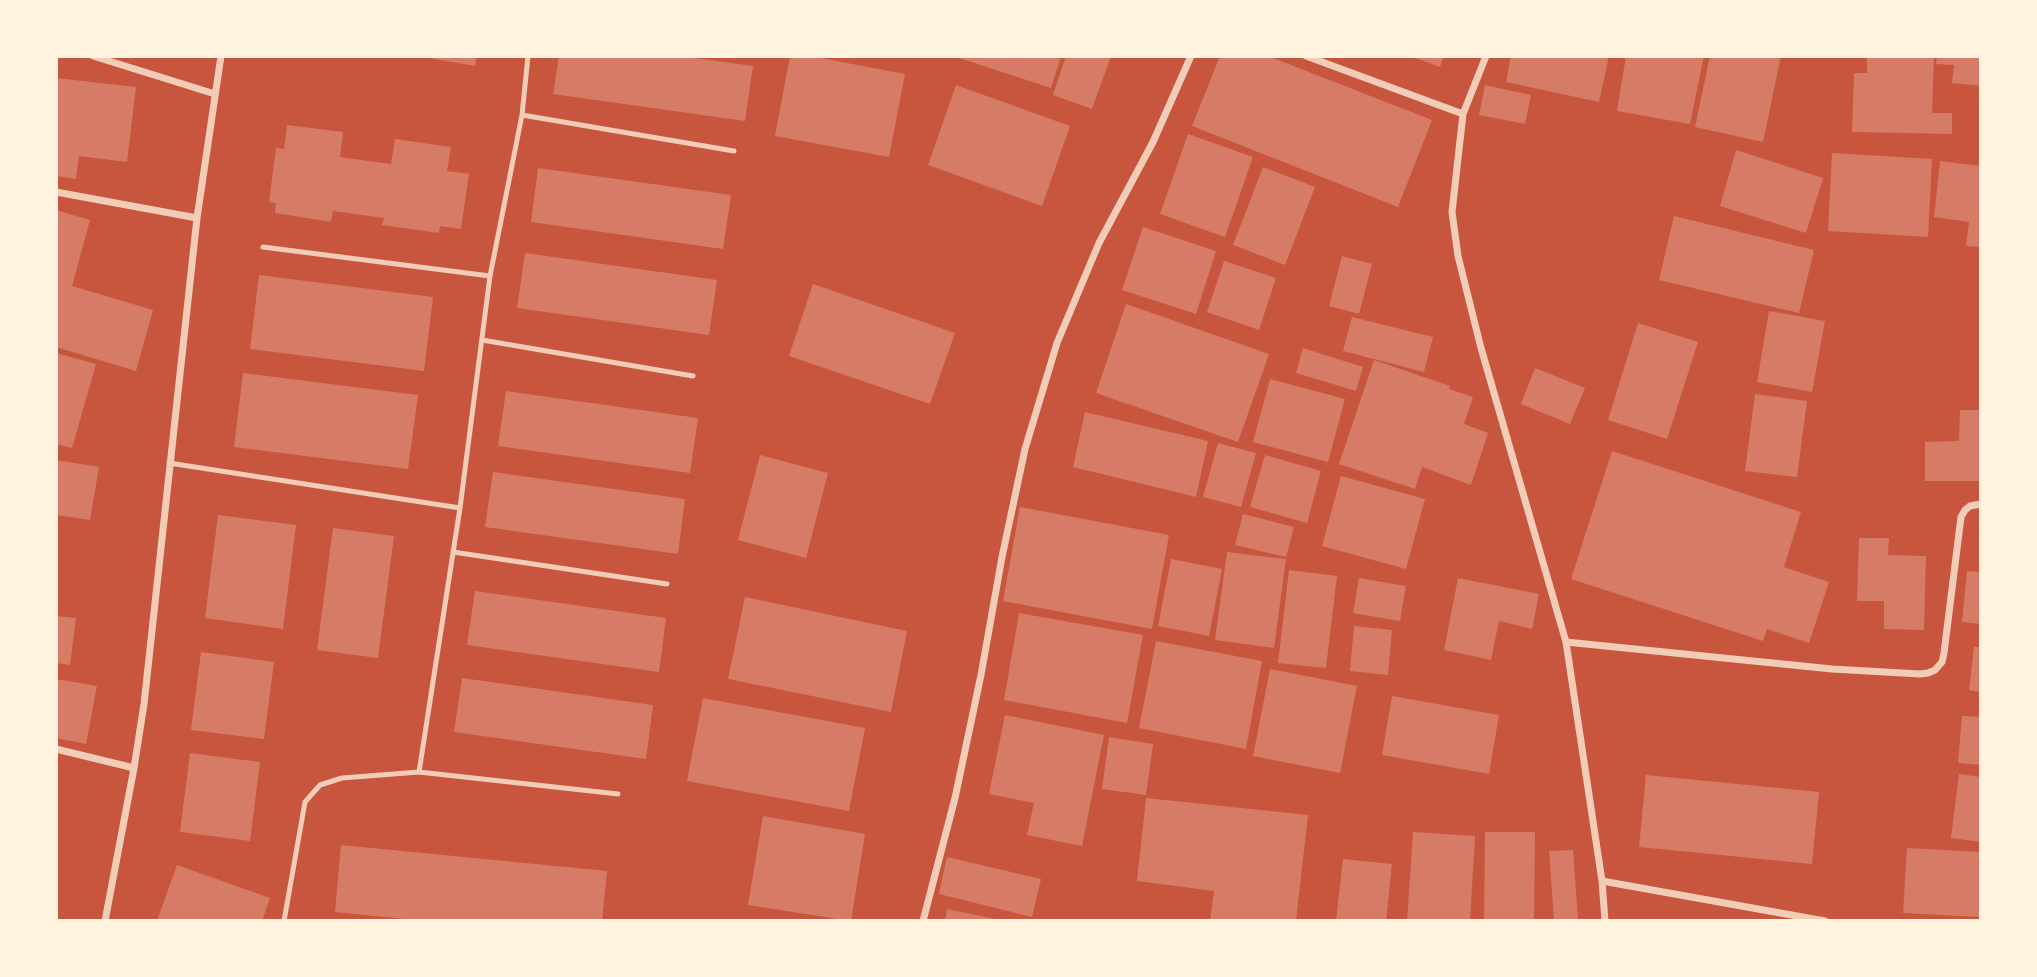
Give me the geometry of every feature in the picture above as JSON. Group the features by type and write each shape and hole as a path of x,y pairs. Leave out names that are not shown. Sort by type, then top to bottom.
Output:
{"street":[{"path":"93,56 215,94"},
{"path":"104,921 134,768 153,631 197,218 221,56"},
{"path":"923,921 955,798 1025,449 1056,344 1099,243 1153,142 1191,56"},
{"path":"1306,56 1464,114"},
{"path":"1486,56 1464,114 1452,212 1458,256 1481,348 1566,642 1602,881 1605,921"},
{"path":"56,192 197,218"},
{"path":"1566,642 1832,670 1928,673 1936,670 1944,653 1961,517 1970,506 1981,504"},
{"path":"56,749 134,768"},
{"path":"1602,881 1825,921"}],"lane":[{"path":"419,772 460,508 490,276 522,116 528,56"},
{"path":"522,116 734,151"},
{"path":"263,247 490,276"},
{"path":"482,340 693,376"},
{"path":"169,463 460,508"},
{"path":"453,552 667,584"},
{"path":"284,921 305,802 320,785 342,778 419,772 618,794"}],"building":[{"path":"418,56 477,56 475,66"},
{"path":"559,56 680,56 753,66 745,121 553,94"},
{"path":"790,56 810,56 905,74 889,157 775,136"},
{"path":"953,56 1061,56 1051,88"},
{"path":"1066,56 1111,56 1092,109 1053,95"},
{"path":"1220,56 1268,56 1432,120 1398,207 1192,126"},
{"path":"1410,56 1444,56 1440,67"},
{"path":"1511,56 1609,56 1599,102 1506,82"},
{"path":"1626,56 1704,56 1690,124 1617,111"},
{"path":"1710,56 1781,56 1763,142 1695,127"},
{"path":"1867,56 1934,56 1932,113 1952,113 1952,134 1852,132 1854,73 1867,73"},
{"path":"1937,56 1981,56 1981,86 1952,83 1954,65 1936,64"},
{"path":"56,78 136,87 127,162 79,156 76,179 56,176"},
{"path":"956,85 1070,126 1042,206 928,165"},
{"path":"1485,85 1531,95 1525,124 1479,115"},
{"path":"287,125 343,132 340,157 391,164 395,139 451,147 447,171 469,174 461,229 440,226 439,233 382,225 384,218 333,211 331,222 275,213 276,203 269,202 276,148 284,149"},
{"path":"1188,134 1253,157 1225,237 1160,214"},
{"path":"1736,150 1823,178 1806,233 1720,206"},
{"path":"1832,153 1932,159 1928,237 1828,231"},
{"path":"1940,161 1981,166 1981,247 1966,246 1969,222 1934,217"},
{"path":"1263,167 1315,187 1285,265 1233,245"},
{"path":"538,168 731,195 723,249 531,222"},
{"path":"56,210 90,220 72,286 153,310 136,371 56,347"},
{"path":"1674,216 1814,250 1799,313 1659,280"},
{"path":"1143,227 1216,251 1196,314 1122,290"},
{"path":"525,253 717,280 709,335 517,308"},
{"path":"1342,256 1372,264 1359,314 1329,306"},
{"path":"1224,261 1276,278 1259,330 1207,312"},
{"path":"259,275 433,297 424,371 250,349"},
{"path":"813,284 955,333 930,404 789,356"},
{"path":"1126,304 1269,354 1238,442 1096,393"},
{"path":"1769,311 1825,321 1812,392 1757,382"},
{"path":"1352,317 1433,337 1424,372 1343,351"},
{"path":"1638,323 1698,342 1667,439 1608,420"},
{"path":"1303,348 1363,367 1356,391 1296,373"},
{"path":"56,353 96,364 72,448 56,444"},
{"path":"1374,360 1450,386 1449,389 1473,397 1464,424 1488,433 1471,485 1422,467 1415,489 1339,464"},
{"path":"1535,368 1585,388 1570,424 1521,404"},
{"path":"243,373 418,395 408,469 234,447"},
{"path":"1270,379 1345,399 1328,462 1253,442"},
{"path":"506,391 698,418 690,473 498,446"},
{"path":"1755,394 1807,401 1797,477 1745,471"},
{"path":"1960,410 1981,410 1981,481 1925,481 1925,442 1959,441"},
{"path":"1085,412 1208,441 1196,497 1073,467"},
{"path":"1218,443 1256,453 1241,507 1203,497"},
{"path":"1612,451 1801,512 1784,567 1829,582 1809,643 1767,629 1763,641 1571,579"},
{"path":"760,455 828,473 806,558 738,540"},
{"path":"1265,455 1321,471 1307,523 1250,507"},
{"path":"56,460 99,467 90,520 56,515"},
{"path":"493,472 685,499 678,554 485,527"},
{"path":"1341,476 1425,499 1406,569 1322,546"},
{"path":"1020,507 1169,535 1152,629 1003,601"},
{"path":"1243,514 1294,527 1286,557 1235,545"},
{"path":"218,515 296,525 283,629 205,618"},
{"path":"333,528 394,536 378,658 317,650"},
{"path":"1859,538 1889,538 1888,555 1926,556 1924,630 1884,629 1884,601 1857,601"},
{"path":"1227,552 1286,559 1274,648 1215,640"},
{"path":"1171,559 1222,569 1209,636 1158,626"},
{"path":"1289,570 1337,576 1326,668 1278,663"},
{"path":"1967,571 1981,572 1981,624 1962,622"},
{"path":"1359,578 1406,586 1400,621 1353,613"},
{"path":"1458,578 1539,594 1532,629 1499,621 1491,660 1444,650"},
{"path":"475,591 666,618 659,672 467,645"},
{"path":"745,597 907,631 891,712 728,679"},
{"path":"1019,613 1143,635 1127,723 1004,700"},
{"path":"56,616 76,618 70,665 56,663"},
{"path":"1354,626 1392,630 1388,675 1350,671"},
{"path":"1156,641 1262,661 1246,749 1139,728"},
{"path":"1974,647 1981,647 1981,692 1969,690"},
{"path":"201,652 274,662 264,739 191,730"},
{"path":"1270,669 1357,686 1340,773 1253,756"},
{"path":"462,678 653,705 646,759 454,732"},
{"path":"56,679 97,686 86,744 56,738"},
{"path":"1392,696 1499,715 1489,774 1382,755"},
{"path":"703,698 865,728 849,811 687,781"},
{"path":"1005,715 1104,735 1082,846 1027,835 1034,803 989,794"},
{"path":"1962,716 1981,717 1981,765 1958,763"},
{"path":"1109,737 1153,744 1146,795 1102,789"},
{"path":"190,753 260,762 250,841 180,832"},
{"path":"1959,774 1981,777 1981,842 1951,838"},
{"path":"1646,775 1819,792 1812,864 1639,847"},
{"path":"1146,798 1308,815 1296,921 1210,921 1214,891 1137,881"},
{"path":"763,816 865,834 851,921 748,905"},
{"path":"1413,832 1475,836 1470,921 1407,921"},
{"path":"1485,832 1535,832 1534,921 1484,921"},
{"path":"341,845 607,871 602,921 425,921 335,912"},
{"path":"1907,848 1981,852 1981,917 1903,913"},
{"path":"1573,850 1578,921 1554,921 1549,851"},
{"path":"947,857 1041,879 1032,917 939,894"},
{"path":"1343,859 1392,864 1386,921 1336,921"},
{"path":"177,865 270,898 262,921 157,921"},
{"path":"947,909 1000,920 1000,921 945,921"}]}
